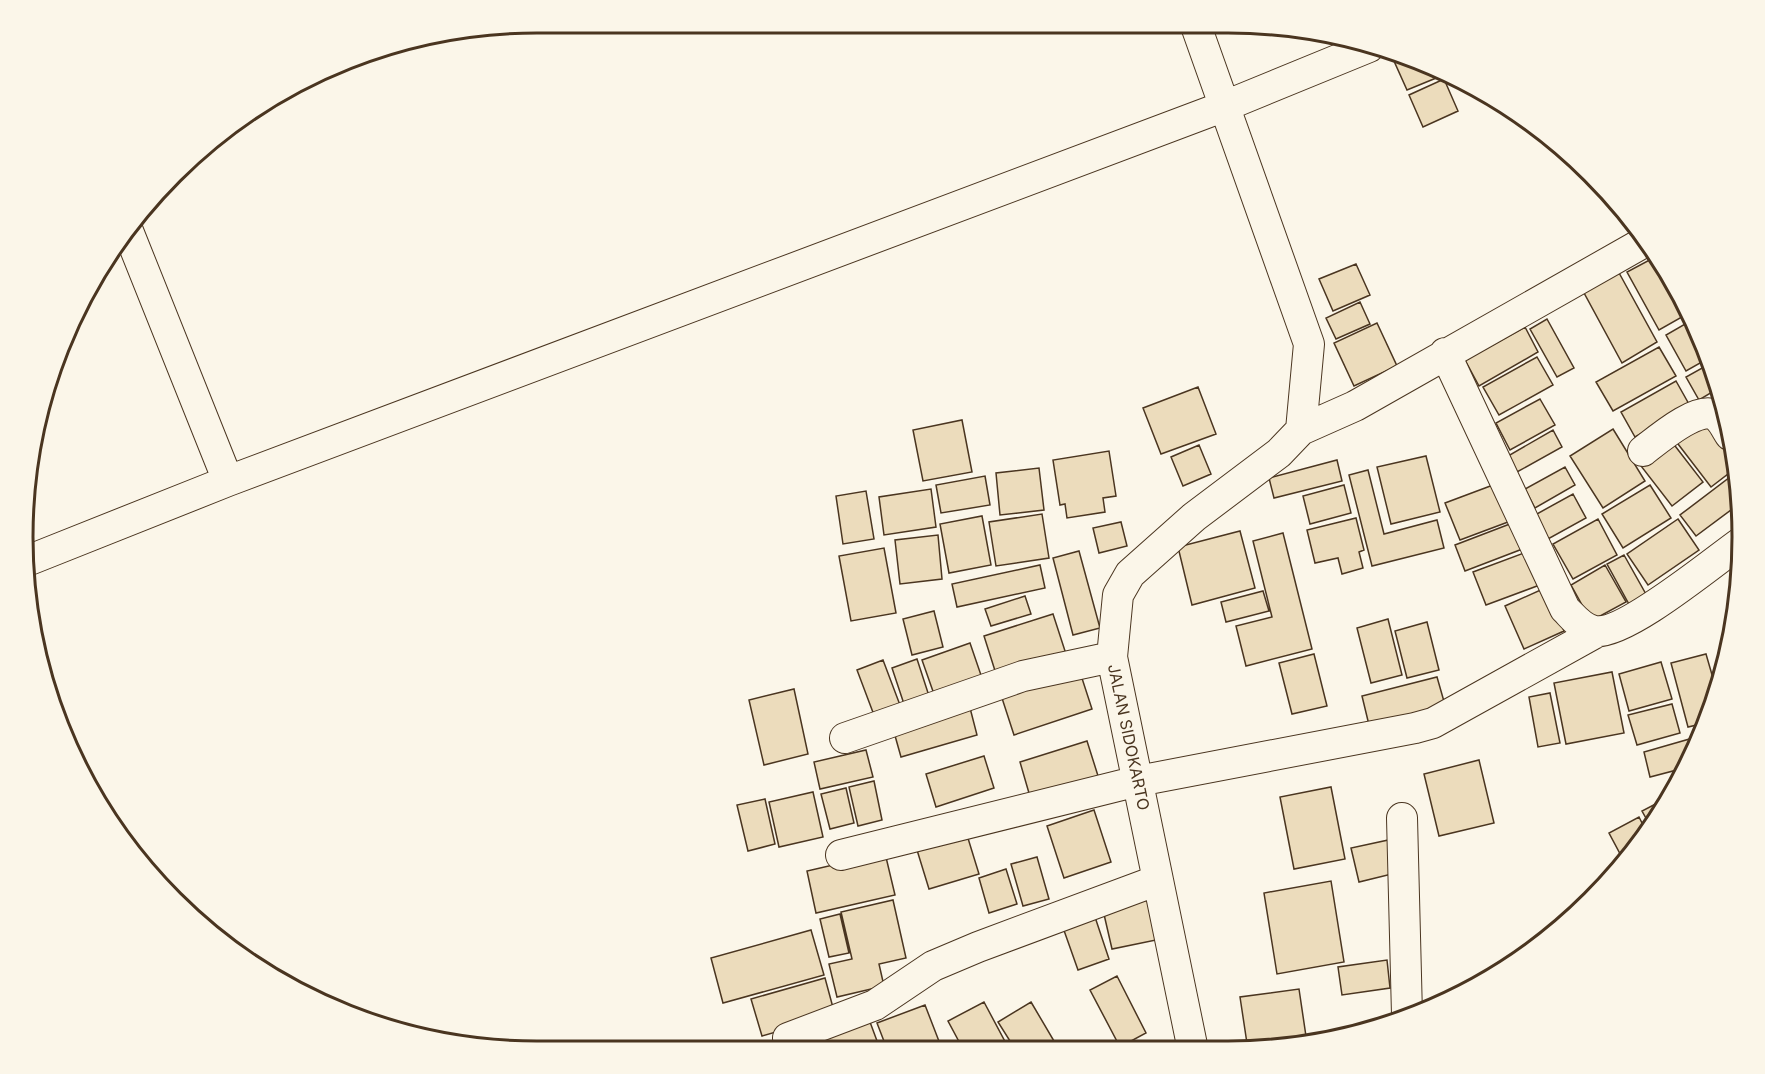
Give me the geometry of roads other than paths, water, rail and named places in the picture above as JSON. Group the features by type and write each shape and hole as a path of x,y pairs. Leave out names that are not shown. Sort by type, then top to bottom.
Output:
{"street":[{"path":"1199,33 1309,344 1301,430 1355,406 1445,353 1639,246"},
{"path":"34,558 228,481 1225,106 1360,51"},
{"path":"131,239 228,481"},
{"path":"1445,353 1565,609 1583,627 1597,632"},
{"path":"1642,451 1692,417 1707,412 1717,417"},
{"name":"JALAN SIDOKARTO","path":"1191,1041 1112,657 1118,595 1130,574 1194,517 1279,453 1301,430"},
{"path":"841,855 1138,781 1370,736 1396,733 1433,723 1597,632 1628,623 1732,549"},
{"path":"845,738 1023,676 1112,657"},
{"path":"1402,818 1407,1008"},
{"path":"788,1038 875,1005 933,966 978,946 1158,880"}]}
